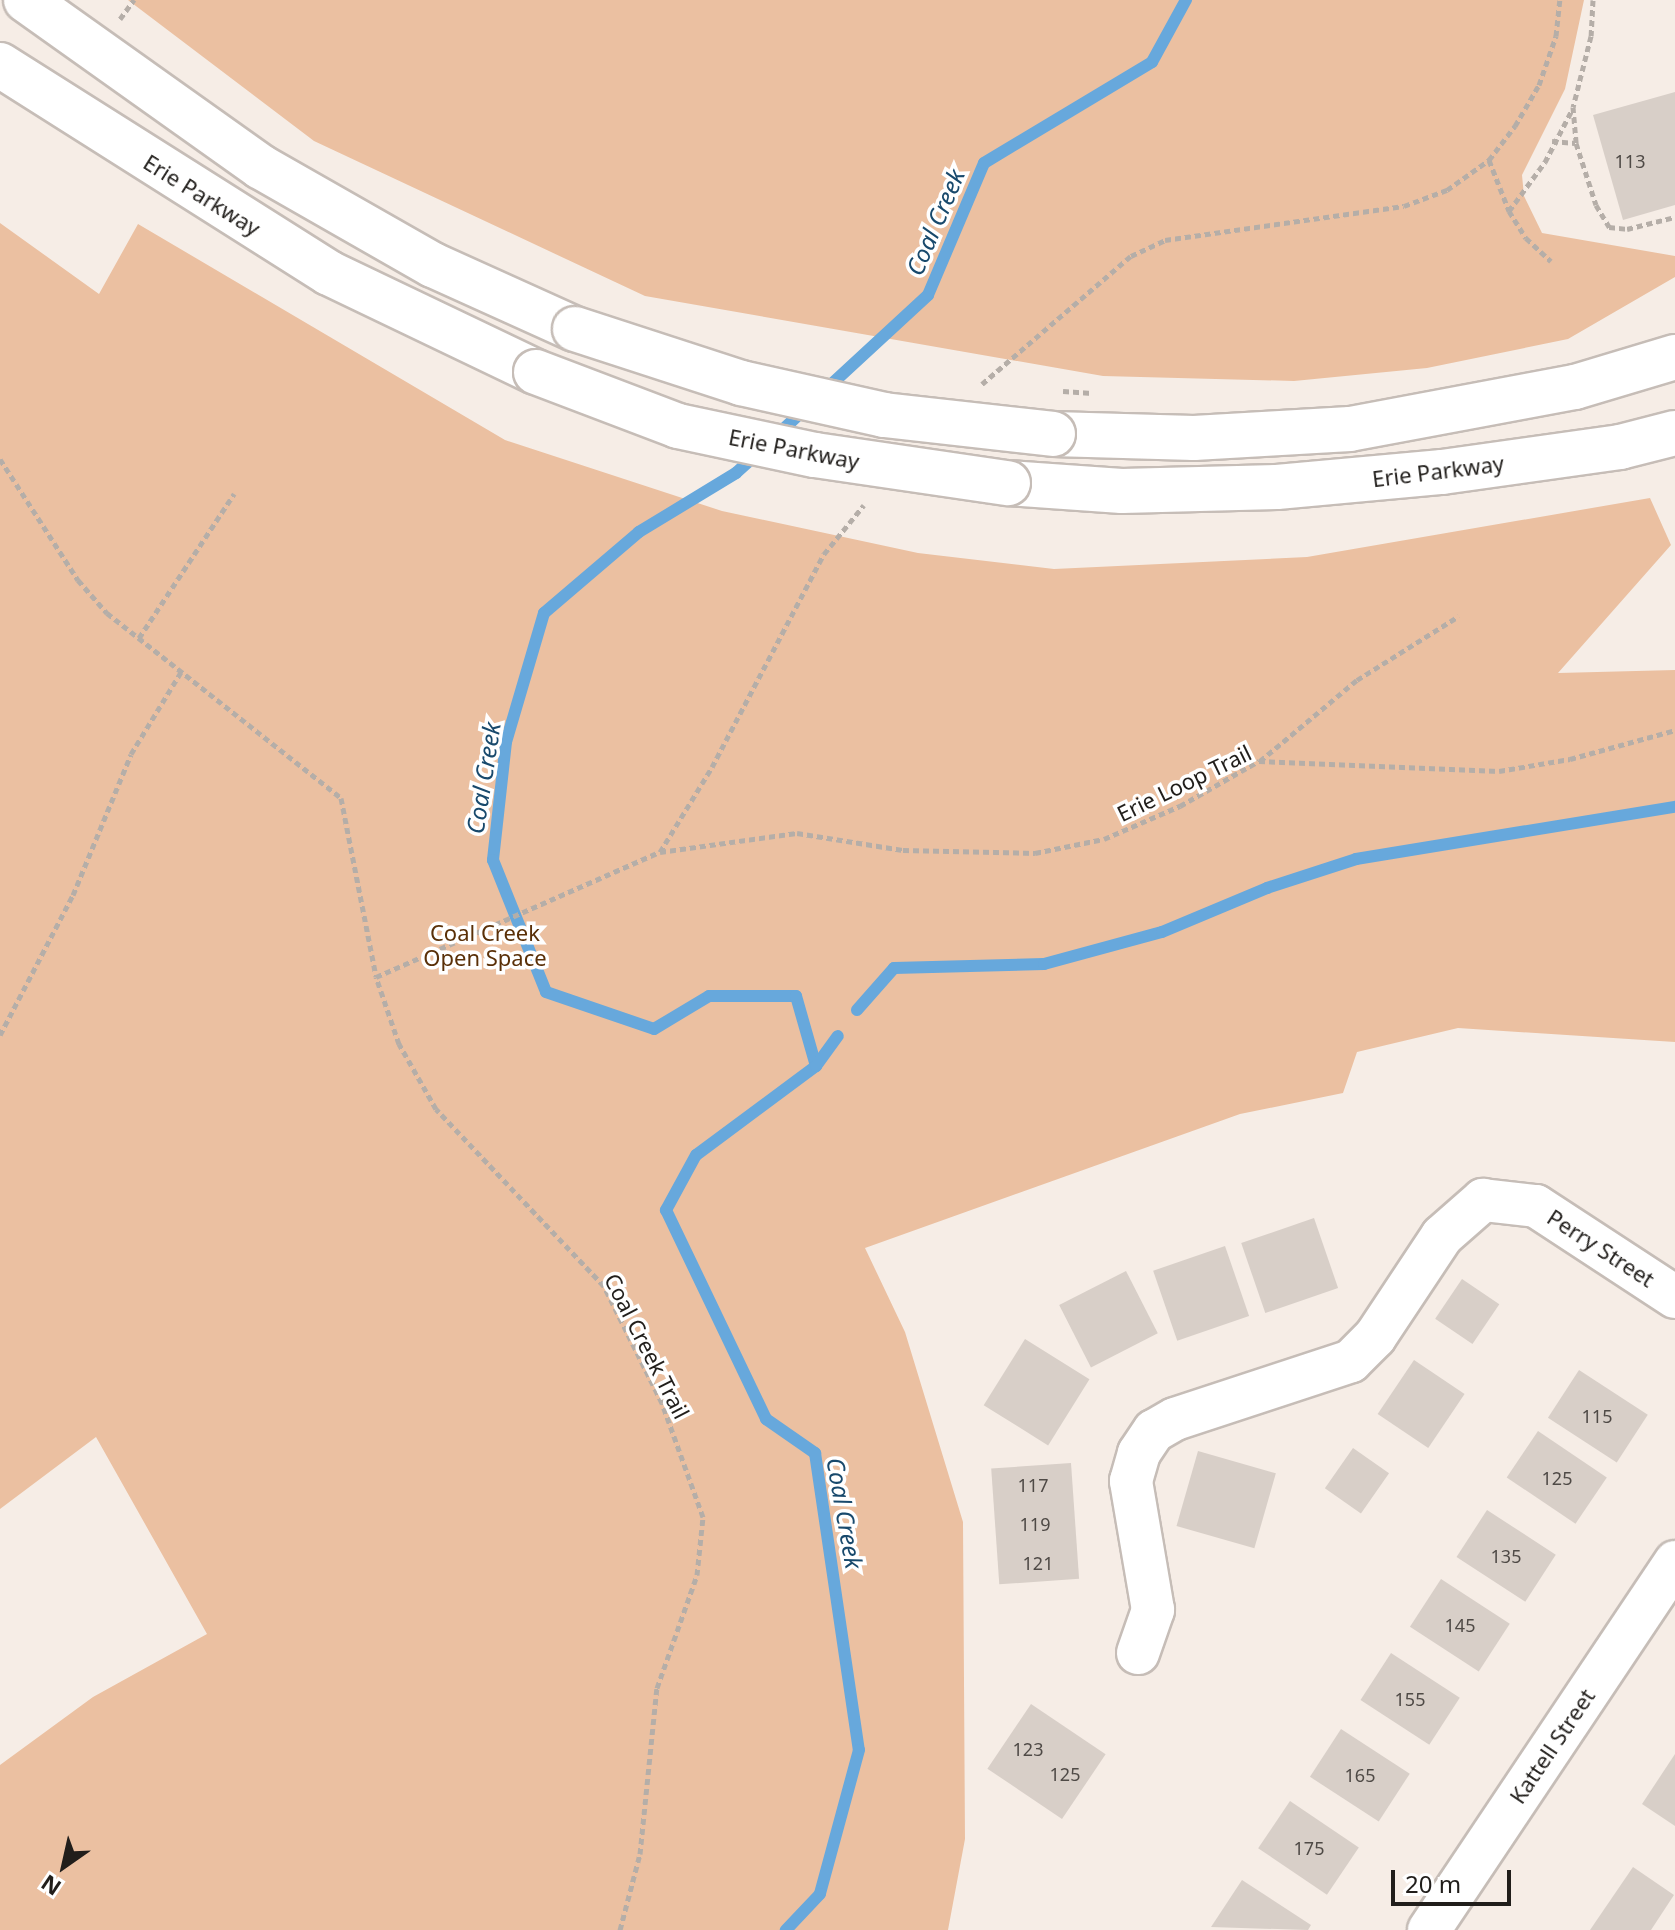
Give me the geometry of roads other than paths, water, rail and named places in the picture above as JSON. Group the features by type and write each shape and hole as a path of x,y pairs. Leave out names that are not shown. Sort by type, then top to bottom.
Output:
{"main road":[{"path":"26,0 261,167 433,265 575,329 741,383 855,409 1053,434 1194,438 1350,429 1575,387 1675,357"},
{"name":"Erie Parkway","path":"0,65 329,273 536,372 678,426 815,455 1008,483 1122,491 1277,487 1442,472 1620,447 1675,433"}],"street":[{"name":"Perry Street","path":"1138,1653 1153,1610 1131,1481 1139,1453 1154,1431 1175,1419 1351,1361 1375,1337 1442,1236 1483,1200 1536,1206 1675,1297"},
{"name":"Kattell Street","path":"1429,1930 1675,1562"}],"waterway":[{"name":"Coal Creek","path":"823,392 928,295 984,163 1152,62 1186,0"},
{"name":"Coal Creek","path":"776,436 807,407"},
{"name":"Coal Creek","path":"757,454 736,473 639,532 544,613 506,742 493,860 546,992 654,1029 709,996 796,996 816,1066 696,1155 666,1210 766,1419 815,1453 859,1750 820,1894 786,1930"},
{"path":"857,1010 894,968 1044,964 1162,932 1267,888 1356,859 1675,807"},
{"path":"816,1066 838,1036"}],"park label":[{"name":"Coal Creek Open Space","path":"485,944"}]}
